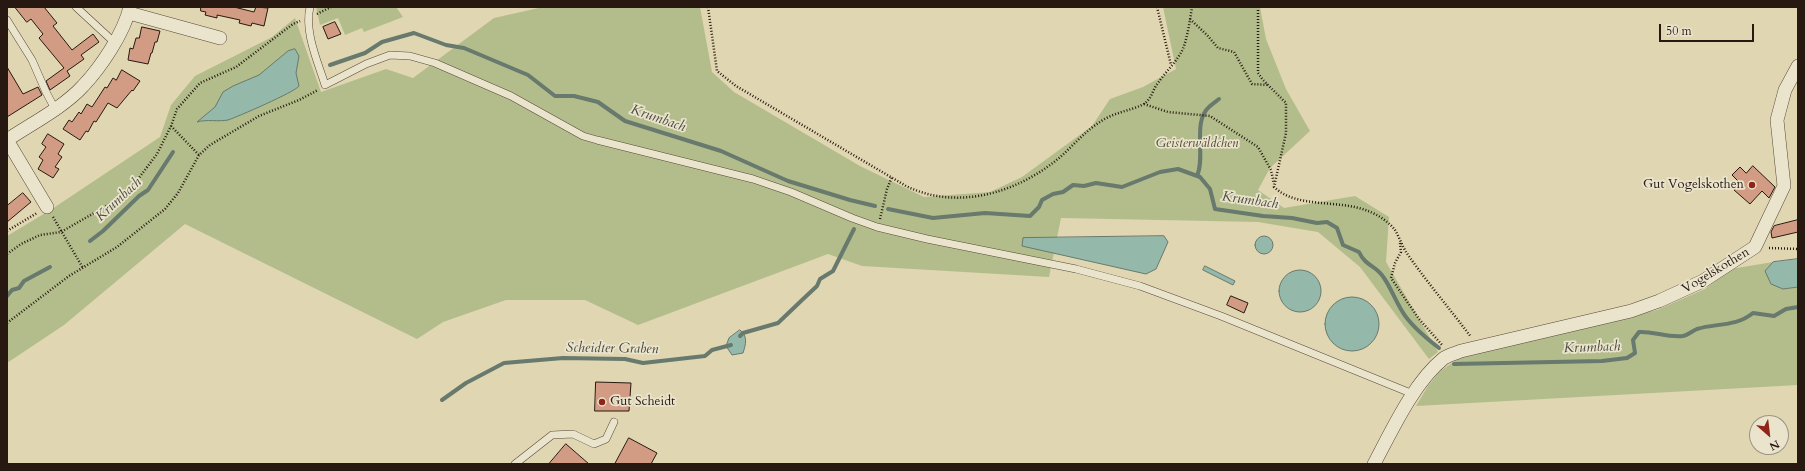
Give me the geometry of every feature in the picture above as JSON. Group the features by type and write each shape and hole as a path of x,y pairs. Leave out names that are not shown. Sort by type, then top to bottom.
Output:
{"street":[{"path":"47,207 7,140 55,109 83,87 115,43 129,10 220,38"},
{"name":"Vogelskothen","path":"1446,357 1461,351 1631,311 1659,301 1703,281 1755,247 1784,186 1777,120 1785,90 1798,66"},
{"path":"1374,464 1413,394 1433,369 1446,357"}],"lane":[{"path":"76,7 115,43"},
{"path":"310,7 308,18 313,46 325,85 366,64 390,55 410,56 435,63 511,96 583,136 651,155 753,179 791,192 877,227 927,239 1076,268 1140,286 1229,319 1413,394"},
{"path":"7,20 32,60 55,109"},
{"path":"515,464 552,434 573,434 594,444 606,439 614,422"}],"path":[{"path":"708,7 717,71 736,86 892,177 918,191 946,198 979,196 1008,188 1039,172 1059,158 1101,121 1144,104 1151,97 1156,84 1172,66 1184,47 1192,7"},
{"path":"1157,7 1172,66"},
{"path":"1258,7 1257,67 1259,76 1270,85 1286,103 1286,133 1274,187"},
{"path":"7,254 21,244 40,235 61,232 115,201 132,187 156,154 171,126 177,109 200,83 236,67 294,24 308,18"},
{"path":"1190,19 1218,48 1234,52 1252,84 1270,85"},
{"path":"7,323 69,276 117,247 164,209 178,193 199,155 210,145 259,116 299,100 325,85"},
{"path":"1144,104 1168,112 1210,116 1258,147 1271,170 1274,187 1280,193 1291,198 1352,206 1368,211 1383,220 1394,230 1406,251 1478,347"},
{"path":"171,126 199,155"},
{"path":"877,227 887,189 892,177"},
{"path":"7,231 47,207 83,268"},
{"path":"1400,240 1401,252 1395,262 1391,278 1419,319 1442,344 1446,357"},
{"path":"1755,247 1798,249"}],"green space":[{"path":"316,7 396,7 403,17 364,32 362,28 345,35 338,18 320,25"},
{"name":"Geisterwäldchen","path":"543,7 700,7 712,72 734,92 860,166 924,197 990,192 1022,177 1092,126 1110,99 1143,87 1176,69 1163,7 1260,7 1266,39 1286,89 1310,131 1270,168 1258,190 1284,208 1355,196 1389,217 1386,262 1438,352 1429,359 1360,267 1318,232 1258,222 1061,218 1049,277 862,266 828,254 638,325 585,300 506,300 443,322 417,339 185,224 64,325 7,363 7,236 52,209 160,137 171,105 195,76 272,37 295,18 321,92 386,69 413,78 494,18"},
{"path":"1773,262 1765,271 1783,289 1798,287 1798,385 1416,406 1428,386 1440,371 1464,355 1657,310 1705,289 1731,269"}],"shaded area":[{"path":"295,49 299,56 296,73 299,86 295,89 228,120 197,122 215,107 223,92 259,75 288,51"},
{"path":"1164,236 1168,242 1156,269 1146,274 1022,246 1023,238"},
{"path":"1260,236 1268,236 1273,241 1271,252 1268,254 1260,254 1255,249 1255,241"},
{"path":"1798,259 1798,287 1783,289 1771,284 1765,271 1773,262"},
{"path":"1205,266 1235,281 1233,285 1203,270"},
{"path":"1300,270 1315,276 1321,291 1315,306 1300,312 1285,306 1279,291 1285,276"},
{"path":"1347,297 1357,297 1367,301 1375,309 1379,319 1379,329 1375,339 1367,347 1357,351 1347,351 1337,347 1329,339 1325,329 1325,319 1329,309 1337,301"},
{"path":"740,330 743,332 745,338 743,353 732,355 726,346 729,338"}],"building":[{"path":"15,7 44,7 57,23 53,26 72,50 93,34 99,42 81,55 84,59 67,71 70,76 50,90 46,81 64,68 39,38 43,34 31,19 27,22"},
{"path":"201,7 234,7 254,12 256,7 268,8 264,26 252,23 251,26 239,23 240,20 217,15 217,18 205,15 206,12 201,11"},
{"path":"335,22 341,34 328,39 323,27"},
{"path":"142,27 160,31 148,64 128,60 130,48 133,49 136,38 139,38"},
{"path":"7,67 23,94 38,87 42,95 7,117"},
{"path":"122,70 140,81 117,108 108,103 96,122 94,121 88,132 86,131 80,140 63,129 69,120 72,122 79,112 81,114 87,104 92,107 105,87 107,88 113,78 116,80"},
{"path":"48,134 64,144 58,154 62,157 55,167 59,169 53,178 38,169 43,160 39,157 46,147 42,144"},
{"name":"Gut Vogelskothen","path":"1753,166 1775,187 1769,198 1762,191 1750,204 1734,190 1740,183 1732,175 1740,167 1746,173"},
{"path":"23,193 31,202 7,222 7,206"},
{"path":"1798,220 1798,232 1772,238 1771,232 1774,226"},
{"path":"1231,296 1248,303 1244,313 1227,305"},
{"name":"Gut Scheidt","path":"596,382 631,383 629,411 595,411"},
{"path":"629,438 657,453 651,464 615,464"},
{"path":"566,444 589,464 549,464"}],"waterway":[{"name":"Krumbach","path":"330,65 365,53 382,42 414,33 446,45 464,48 528,75 555,96 574,96 598,102 625,121 721,151 788,181 875,206"},
{"path":"1197,176 1200,159 1201,121 1204,113 1219,99"},
{"name":"Krumbach","path":"90,241 103,231 139,196 148,190 173,152"},
{"name":"Krumbach","path":"888,209 933,218 985,213 1030,216 1039,207 1042,200 1053,194 1063,192 1073,185 1084,186 1096,183 1122,187 1160,172 1178,169 1200,177 1210,189 1215,209 1263,216 1292,218 1317,223 1327,222 1337,228 1343,245 1359,252 1365,261 1381,274 1405,316 1424,336 1439,348"},
{"name":"Scheidter Graben","path":"740,336 743,333 778,323 817,286 820,279 833,271 854,229"},
{"name":"Krumbach","path":"7,296 12,290 19,288 24,281 50,267"},
{"name":"Krumbach","path":"1454,364 1602,361 1627,358 1635,353 1633,340 1639,332 1683,336 1704,327 1740,321 1753,313 1774,316 1786,309 1798,307"},
{"name":"Scheidter Graben","path":"442,400 466,383 504,363 563,358 625,359 643,363 705,356 712,350 731,345"}],"place":[{"name":"Gut Vogelskothen","path":"1752,185"},
{"name":"Gut Scheidt","path":"602,402"}]}
